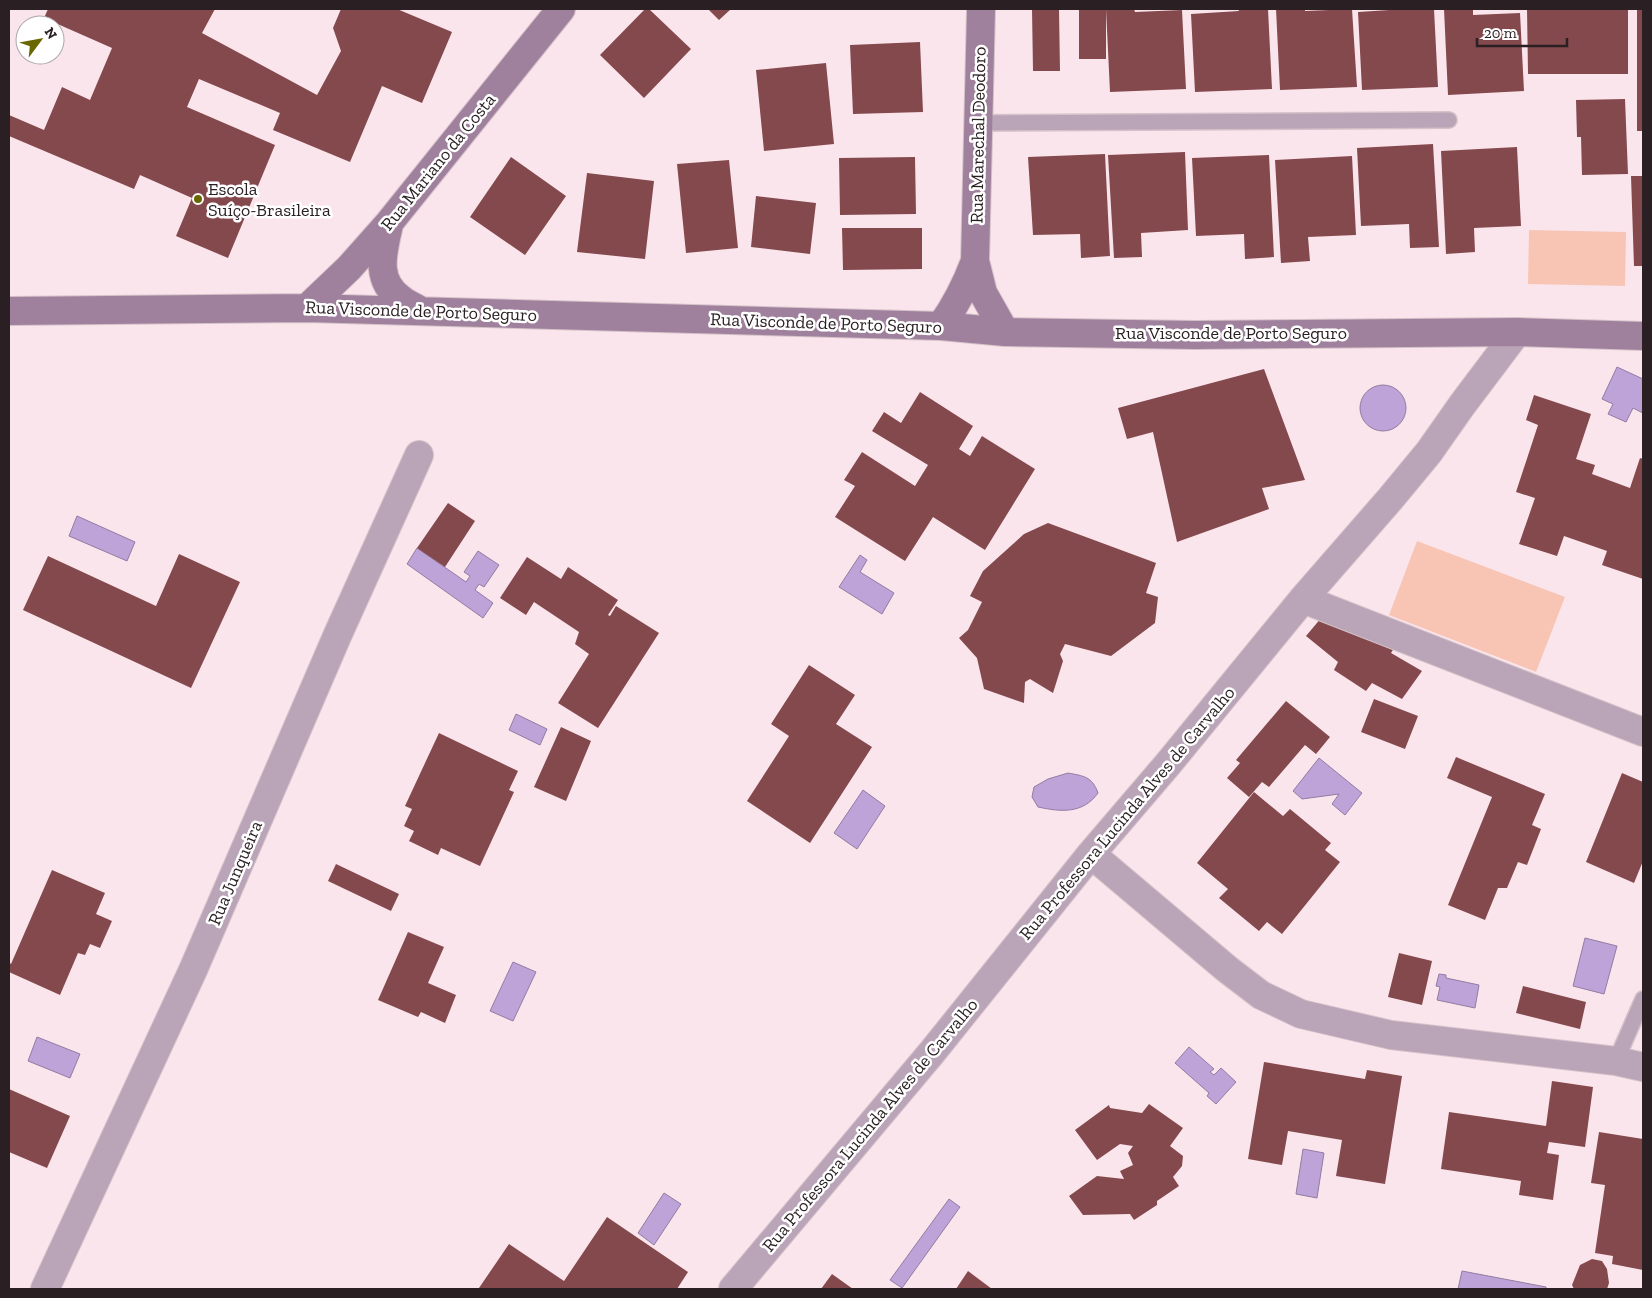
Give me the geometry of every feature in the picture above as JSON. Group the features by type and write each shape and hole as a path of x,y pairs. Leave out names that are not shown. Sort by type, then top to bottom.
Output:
{"street":[{"name":"Rua Mariano da Costa","path":"307,308 349,268 389,223 561,9"},
{"name":"Rua Marechal Deodoro","path":"981,9 975,261 983,293 1005,332"},
{"path":"389,223 382,253 384,280 401,300 421,311"},
{"name":"Rua Marechal Deodoro","path":"941,326 957,303 975,261"},
{"name":"Rua Visconde de Porto Seguro","path":"9,311 307,308 941,326 1005,332 1195,335 1517,332 1643,336"},
{"name":"Rua Professora Lucinda Alves de Carvalho","path":"733,1289 933,1051 1092,854 1303,599 1429,452 1517,332"},
{"name":"Rua Junqueira","path":"45,1289 193,970 338,634 418,455"},
{"path":"1303,599 1643,732"},
{"path":"1092,854 1261,995 1300,1014 1391,1035 1616,1062 1643,1067"}],"lane":[{"path":"978,123 1449,120"},
{"path":"1616,1062 1643,1000"}],"shaded area":[{"path":"1529,230 1626,232 1625,286 1528,284"},
{"path":"1617,367 1643,379 1643,413 1633,408 1626,422 1608,414 1613,404 1602,399"},
{"path":"1378,385 1388,385 1402,395 1406,408 1402,421 1396,427 1388,431 1378,431 1364,421 1360,413 1360,403 1370,389"},
{"path":"77,516 135,542 127,561 69,536"},
{"path":"1417,541 1565,597 1536,672 1389,615"},
{"path":"417,548 466,582 470,576 464,572 478,551 499,565 484,587 479,584 475,590 493,603 483,618 407,564"},
{"path":"860,555 867,560 860,572 894,593 882,614 839,587"},
{"path":"516,714 547,729 540,745 509,730"},
{"path":"1319,758 1362,793 1345,815 1332,804 1339,794 1302,799 1293,791"},
{"path":"1068,773 1083,776 1090,780 1098,793 1086,805 1071,810 1038,807 1032,797 1034,787 1048,779"},
{"path":"863,790 885,806 857,849 834,833"},
{"path":"1585,938 1617,946 1604,994 1573,986"},
{"path":"513,962 536,972 513,1021 490,1011"},
{"path":"1439,974 1446,975 1446,978 1479,985 1475,1008 1437,1000 1440,987 1436,986"},
{"path":"37,1037 80,1054 70,1078 28,1061"},
{"path":"1189,1047 1214,1069 1210,1072 1214,1075 1221,1068 1236,1082 1216,1104 1207,1096 1209,1093 1175,1063"},
{"path":"1303,1149 1324,1153 1317,1198 1296,1194"},
{"path":"664,1193 681,1204 654,1245 638,1233"},
{"path":"949,1199 960,1207 902,1288 890,1280"},
{"path":"1462,1271 1546,1287 1546,1289 1458,1289"}],"building":[{"path":"48,9 215,9 202,33 317,95 341,51 333,28 341,9 397,9 452,32 422,103 382,86 350,162 273,130 280,113 199,79 187,107 275,145 228,258 176,236 192,198 140,175 134,189 9,136 9,115 44,130 62,87 90,100 112,48 65,27 65,15 45,15"},
{"path":"645,9 649,9 691,49 644,98 600,55"},
{"path":"708,9 731,9 719,20"},
{"path":"1032,9 1059,9 1060,71 1033,71"},
{"path":"1079,9 1106,9 1106,59 1079,59"},
{"path":"1106,9 1134,9 1135,12 1182,10 1186,89 1110,92"},
{"path":"1238,9 1268,9 1272,89 1195,92 1191,14 1239,11"},
{"path":"1276,9 1305,9 1305,11 1352,9 1357,87 1280,90"},
{"path":"1434,9 1438,87 1362,90 1358,12"},
{"path":"1444,9 1473,9 1473,15 1520,13 1524,91 1448,95"},
{"path":"1527,9 1628,9 1628,74 1528,74"},
{"path":"1637,9 1643,9 1643,131 1637,131"},
{"path":"920,42 923,112 853,114 850,45"},
{"path":"826,63 834,144 764,151 756,70"},
{"path":"1625,99 1628,174 1582,175 1581,137 1577,137 1576,100"},
{"path":"1433,144 1439,247 1410,248 1409,224 1361,226 1357,148"},
{"path":"1517,147 1521,226 1474,228 1475,252 1446,254 1441,151"},
{"path":"1185,152 1188,230 1141,233 1142,257 1114,258 1108,155"},
{"path":"1105,154 1110,256 1081,258 1080,234 1033,235 1028,157"},
{"path":"1269,155 1274,257 1245,259 1244,234 1196,236 1192,158"},
{"path":"1352,156 1356,235 1308,237 1310,261 1281,263 1275,160"},
{"path":"511,157 566,196 525,255 470,217"},
{"path":"915,157 916,214 840,215 839,158"},
{"path":"729,160 738,248 686,253 677,164"},
{"path":"587,173 654,181 645,259 577,252"},
{"path":"1631,176 1643,176 1643,266 1634,266"},
{"path":"756,196 816,203 810,254 751,247"},
{"path":"842,228 922,228 922,269 843,270"},
{"path":"1264,369 1305,480 1262,488 1269,509 1177,542 1153,432 1127,439 1118,408"},
{"path":"920,392 973,426 959,449 970,456 982,436 1035,469 985,550 933,517 905,561 835,517 855,486 844,480 862,452 915,486 928,465 872,431 884,412 901,423"},
{"path":"1534,395 1591,414 1576,459 1595,465 1592,474 1630,488 1640,458 1643,459 1643,579 1602,565 1607,551 1564,536 1557,556 1519,544 1535,498 1516,492 1538,425 1526,420"},
{"path":"448,503 475,521 445,567 417,548"},
{"path":"1048,523 1156,563 1146,593 1158,597 1155,623 1111,656 1065,644 1060,654 1063,661 1053,693 1030,679 1025,682 1024,703 984,689 977,658 959,638 968,630 982,602 970,596 983,571 1024,534"},
{"path":"179,554 240,582 191,688 23,610 48,556 156,606"},
{"path":"527,557 561,579 568,567 618,600 608,615 610,616 616,606 659,633 598,728 558,703 589,654 575,644 579,632 534,602 526,615 500,598"},
{"path":"1327,611 1396,645 1391,653 1422,671 1402,699 1372,683 1366,691 1334,670 1338,662 1306,636"},
{"path":"809,665 855,695 836,724 872,747 810,843 747,801 789,736 771,724"},
{"path":"1374,699 1418,716 1405,749 1361,732"},
{"path":"1286,701 1330,737 1316,754 1305,745 1269,787 1262,782 1249,797 1227,778 1240,763 1236,760"},
{"path":"561,727 591,741 566,801 534,787"},
{"path":"439,733 518,771 509,790 514,792 480,866 441,848 438,855 409,841 414,831 404,826 412,809 405,806"},
{"path":"1456,757 1545,794 1532,825 1541,829 1527,865 1518,862 1507,888 1498,888 1485,920 1448,905 1492,797 1447,778"},
{"path":"1622,773 1643,782 1643,861 1634,883 1586,862"},
{"path":"1254,792 1283,816 1290,809 1331,843 1325,850 1340,862 1282,934 1267,922 1259,931 1219,898 1228,889 1197,863"},
{"path":"336,864 399,894 391,911 328,881"},
{"path":"52,870 105,893 96,914 112,921 100,948 90,944 85,955 78,953 60,995 9,972 9,962 11,964"},
{"path":"408,932 444,947 428,983 456,995 445,1023 421,1012 418,1017 378,1000"},
{"path":"1399,953 1432,961 1422,1005 1388,997"},
{"path":"1523,986 1586,1002 1580,1029 1516,1013"},
{"path":"1264,1062 1365,1079 1367,1070 1402,1076 1385,1184 1336,1176 1342,1140 1288,1131 1282,1165 1248,1159"},
{"path":"1552,1081 1593,1087 1585,1147 1549,1142 1547,1153 1559,1155 1553,1200 1519,1195 1521,1181 1441,1169 1449,1112 1546,1126"},
{"path":"9,1089 70,1116 47,1168 9,1152"},
{"path":"1149,1104 1183,1128 1170,1146 1183,1156 1182,1166 1173,1177 1179,1186 1157,1201 1157,1205 1134,1220 1130,1214 1083,1215 1069,1196 1097,1176 1124,1179 1120,1171 1133,1165 1128,1153 1133,1146 1120,1144 1097,1160 1075,1130 1109,1105 1110,1108 1142,1113"},
{"path":"1599,1132 1643,1139 1643,1270 1612,1264 1613,1256 1595,1253 1605,1185 1591,1183"},
{"path":"607,1217 688,1272 677,1289 479,1288 509,1244 564,1281"},
{"path":"1592,1259 1602,1261 1607,1269 1609,1283 1607,1289 1574,1289 1572,1285 1580,1265"},
{"path":"968,1271 992,1289 956,1289"},
{"path":"832,1274 853,1289 821,1289"}],"place":[{"name":"Escola Suíço-Brasileira","path":"198,199"}]}
